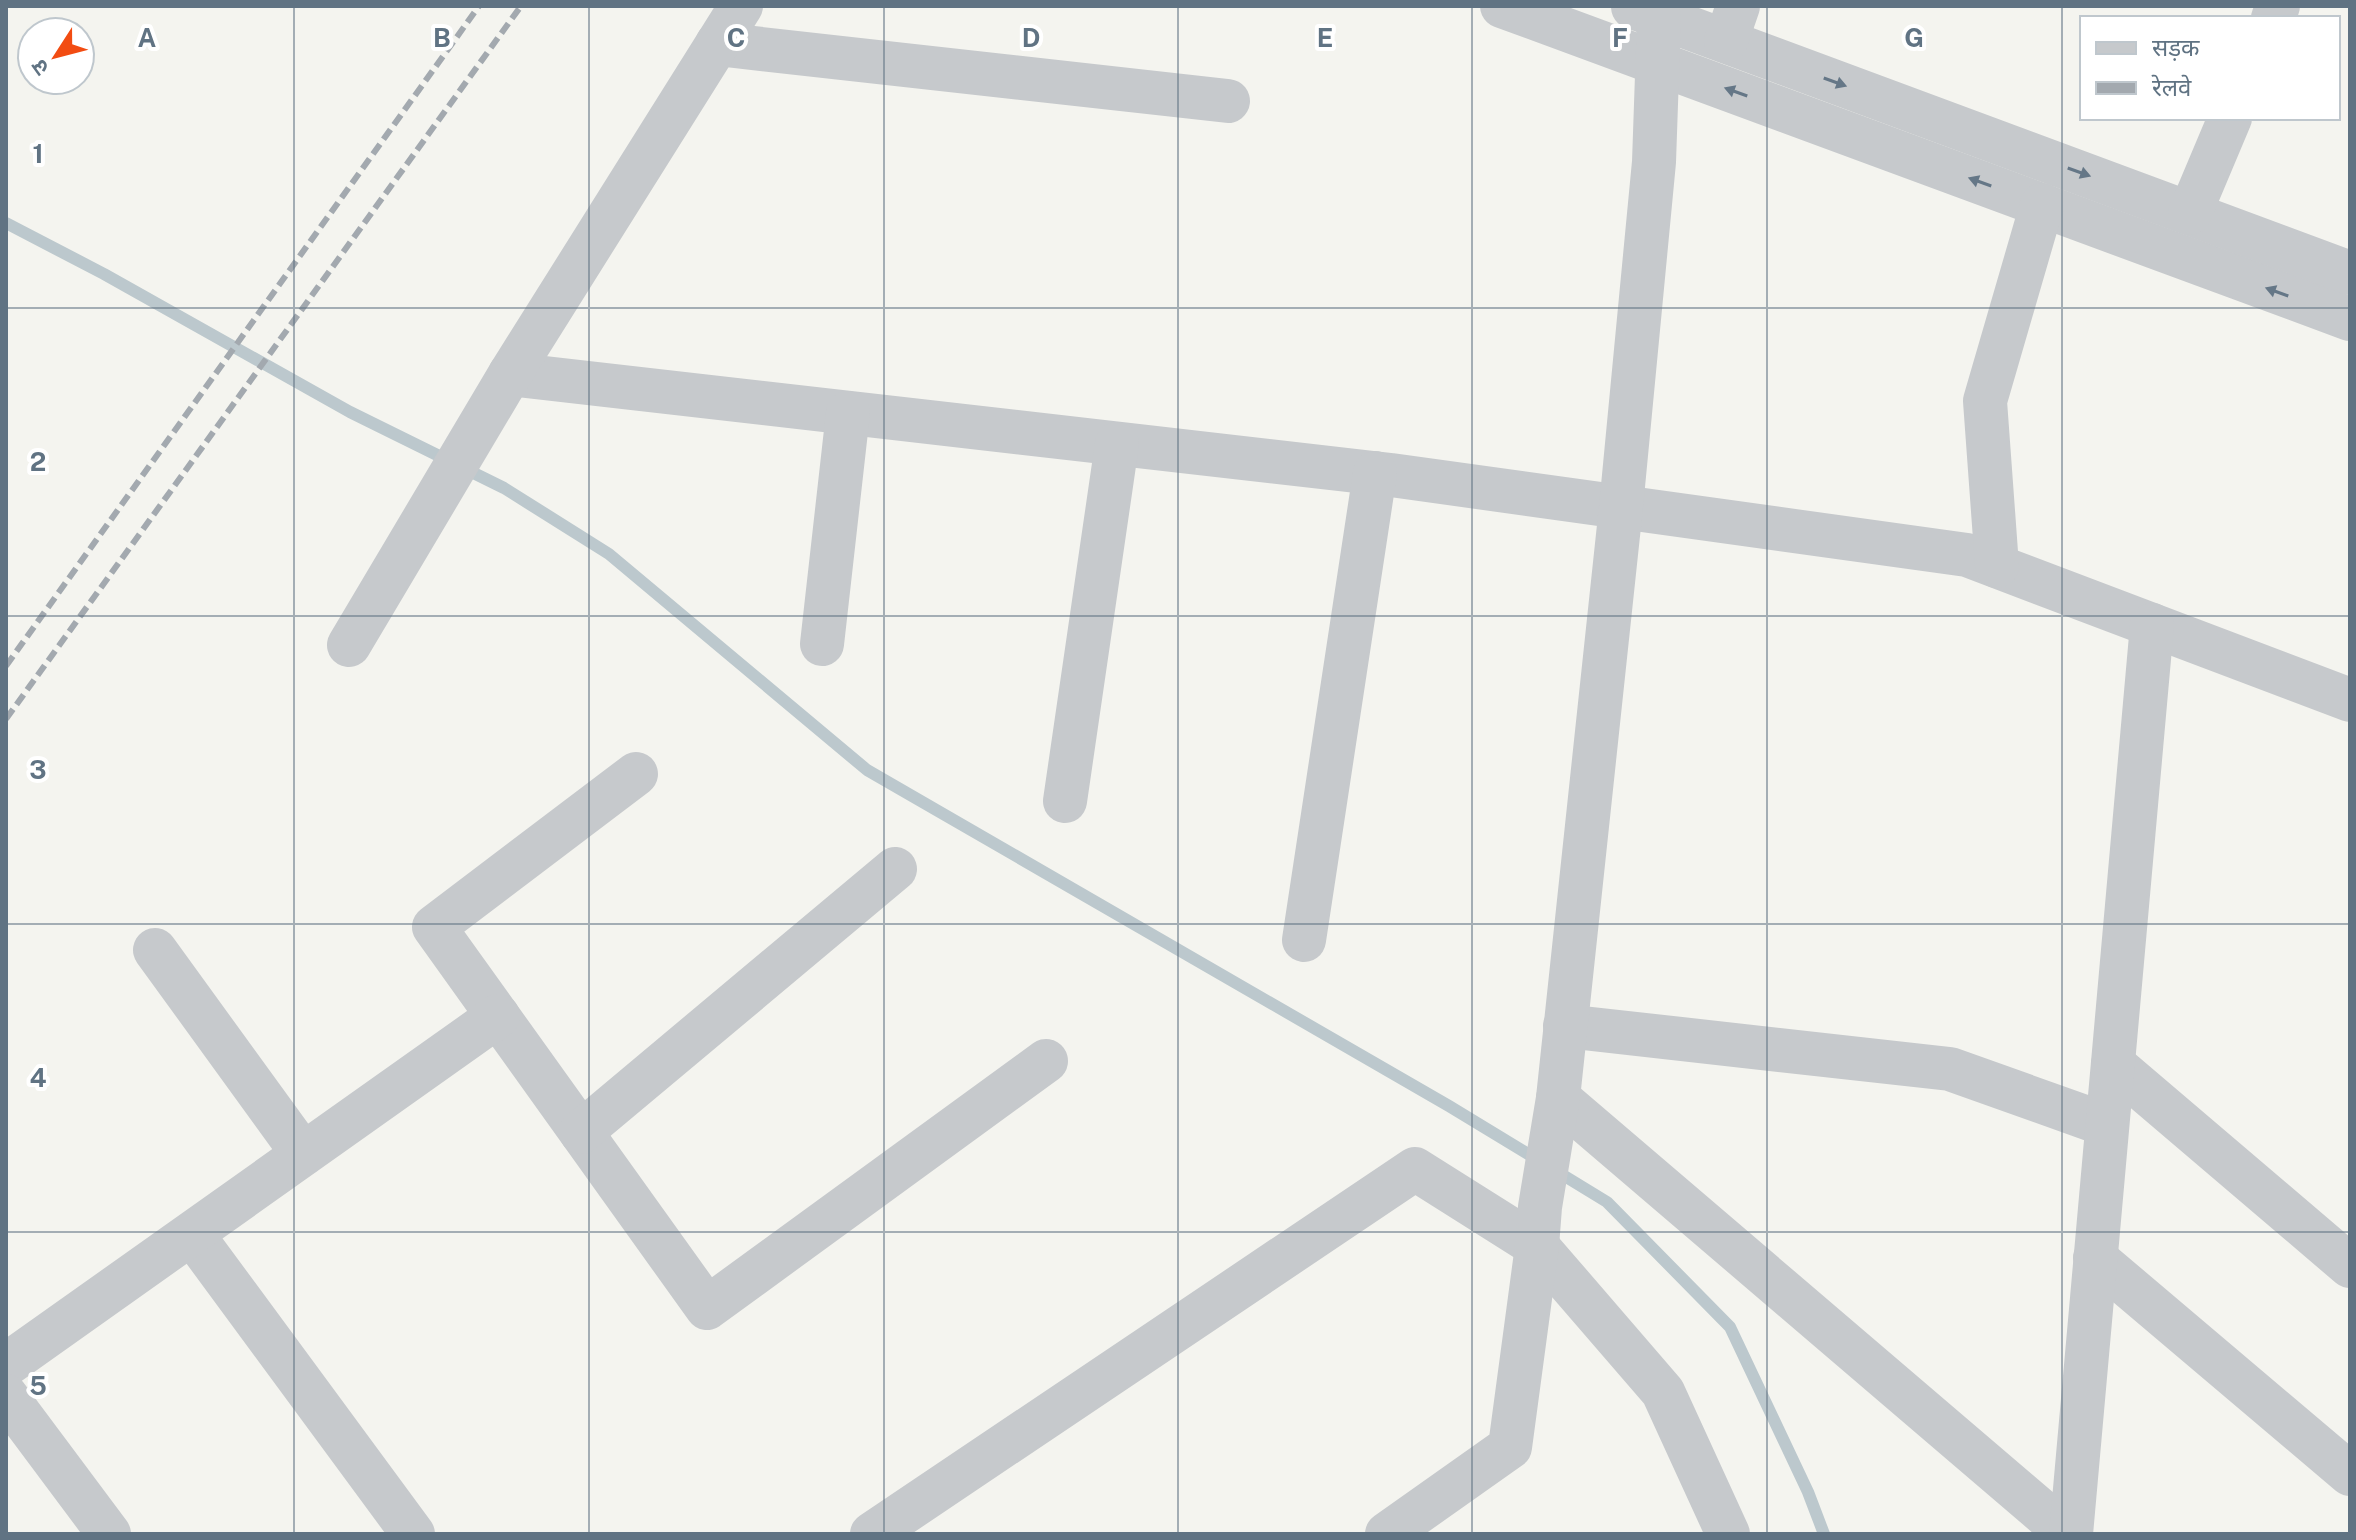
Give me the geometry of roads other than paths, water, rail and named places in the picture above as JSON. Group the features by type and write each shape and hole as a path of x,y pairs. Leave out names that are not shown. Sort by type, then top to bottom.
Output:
{"street":[{"path":"349,645 510,374 741,6"},
{"path":"1502,6 2350,319"},
{"path":"1387,1534 1510,1447 1556,1113 1621,507 1654,162 1657,63 1645,11 1732,24 2190,213 2350,273"},
{"path":"717,44 1228,101"},
{"path":"2190,213 2229,120"},
{"path":"1997,566 1985,401 2042,205"},
{"path":"510,374 1375,473 1967,555 2350,700"},
{"path":"822,644 848,413"},
{"path":"1065,801 1117,444"},
{"path":"1304,940 1375,473"},
{"path":"2069,1534 2152,625"},
{"path":"636,774 434,927 707,1308 1046,1061"},
{"path":"581,1132 895,869"},
{"path":"155,950 303,1154"},
{"path":"6,1365 498,1016"},
{"path":"1565,1026 1950,1069 2107,1125"},
{"path":"2113,1064 2350,1266"},
{"path":"1556,1113 2069,1534"},
{"path":"872,1534 919,1521 1415,1169 1539,1227 1663,1392 1728,1534"},
{"path":"192,1234 413,1534"},
{"path":"2095,1258 2350,1474"},
{"path":"6,1396 109,1534"}],"waterway":[{"path":"6,223 104,274 350,412 504,488 609,554 867,770 1538,1160"},
{"path":"1553,1169 1607,1202 1730,1327 1808,1492 1824,1534"}],"railway":[{"path":"6,666 479,6"},
{"path":"6,719 521,6"}]}
